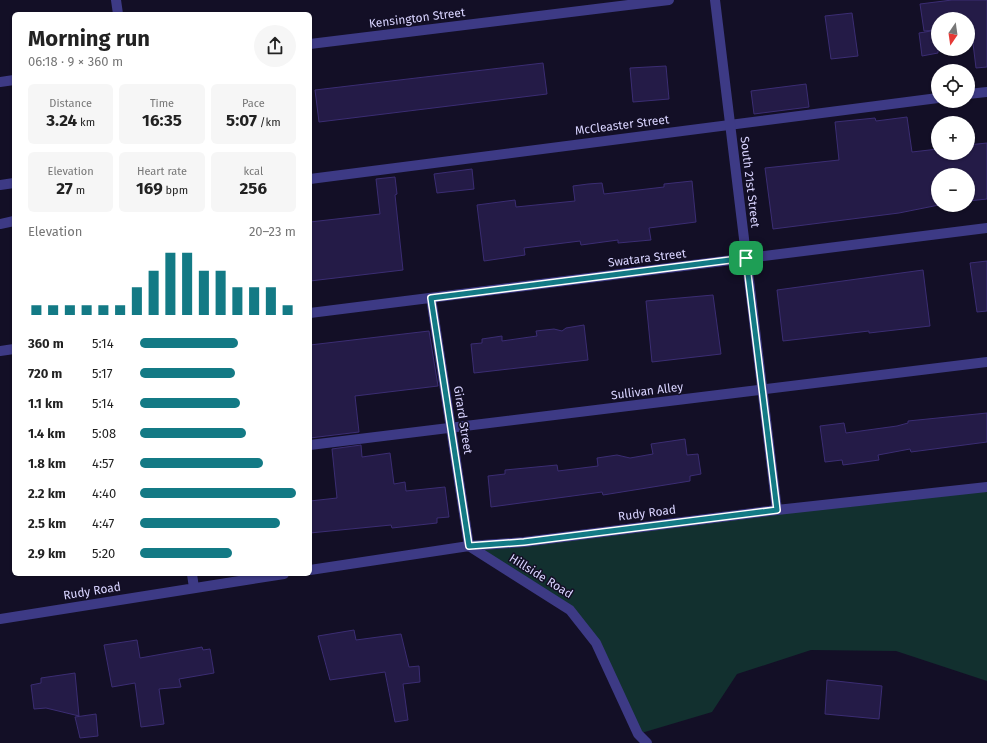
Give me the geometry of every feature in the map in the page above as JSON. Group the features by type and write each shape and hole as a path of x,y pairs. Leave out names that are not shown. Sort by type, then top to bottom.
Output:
{"street":[{"path":"116,0 118,12"},
{"name":"Kensington Street","path":"312,44 669,0"},
{"name":"South 21st Street","path":"715,0 777,510"},
{"path":"0,82 12,80"},
{"path":"975,93 987,92"},
{"name":"McCleaster Street","path":"312,179 931,99"},
{"path":"0,185 12,183"},
{"path":"0,224 12,221"},
{"name":"Swatara Street","path":"312,313 987,228"},
{"name":"Girard Street","path":"431,298 469,546"},
{"path":"0,351 12,349"},
{"name":"Sullivan Alley","path":"312,445 987,362"},
{"name":"Rudy Road","path":"312,570 469,546 524,542 777,510 987,487"},
{"name":"Hillside Road","path":"469,546 570,610 596,643 638,734 647,743"},
{"path":"192,576 194,588"},
{"name":"Rudy Road","path":"0,619 271,576"}],"green space":[{"path":"987,491 987,681 896,651 811,650 737,674 712,712 638,734 596,643 570,610 469,546"}],"building":[{"path":"952,0 987,0 987,67 976,68 975,56 975,12 931,12 931,30 924,31 920,4"},
{"path":"852,13 858,56 831,59 825,16"},
{"path":"931,31 931,54 922,56 919,33"},
{"path":"543,63 547,94 319,122 315,90"},
{"path":"666,66 669,99 633,102 630,68"},
{"path":"806,84 809,107 754,114 751,91"},
{"path":"907,117 912,152 931,150 931,160 975,160 975,144 987,143 987,199 975,200 975,168 931,168 931,207 899,213 773,229 765,168 839,160 835,122 875,118 876,121"},
{"path":"472,169 474,189 437,193 434,174"},
{"path":"395,177 397,194 395,195 403,270 312,281 312,222 380,214 376,179"},
{"path":"692,181 696,222 649,228 651,240 618,243 618,240 581,245 580,241 524,248 525,255 484,261 477,205 515,200 516,207 575,201 573,186 588,184 602,183 604,194 664,187 664,184"},
{"path":"987,261 987,311 977,312 970,263"},
{"path":"923,270 930,326 869,333 869,331 783,341 777,290"},
{"path":"713,295 721,354 652,362 646,301"},
{"path":"584,325 588,360 474,373 471,344 482,343 482,339 502,336 502,341 537,336 536,331 554,329 562,331 566,328"},
{"path":"429,331 438,386 355,396 359,432 312,438 312,345"},
{"path":"987,413 987,442 911,452 910,449 878,455 879,460 843,465 842,460 825,462 820,426 844,423 846,433 897,426 908,423 908,421"},
{"path":"685,439 687,455 698,454 701,474 690,476 690,481 603,495 602,492 491,507 488,476 505,474 505,470 557,465 558,471 598,466 597,458 617,455 630,458 653,454 651,444"},
{"path":"361,445 362,457 390,453 394,484 405,482 406,491 445,487 449,517 437,518 437,523 392,528 391,525 312,533 312,501 337,498 332,449"},
{"path":"354,630 356,640 401,634 409,667 419,666 420,682 403,684 408,720 395,722 385,672 330,680 318,636"},
{"path":"137,640 140,658 202,647 203,650 210,649 214,673 179,679 181,687 159,689 164,724 141,727 135,683 112,687 104,645"},
{"path":"75,673 79,716 46,708 34,709 31,685 41,683 41,678"},
{"path":"827,680 882,686 879,719 825,714"},
{"path":"96,714 98,736 80,738 75,717"}],"route":[{"path":"746,258 777,510 524,542 469,546 431,298 746,258"}]}
